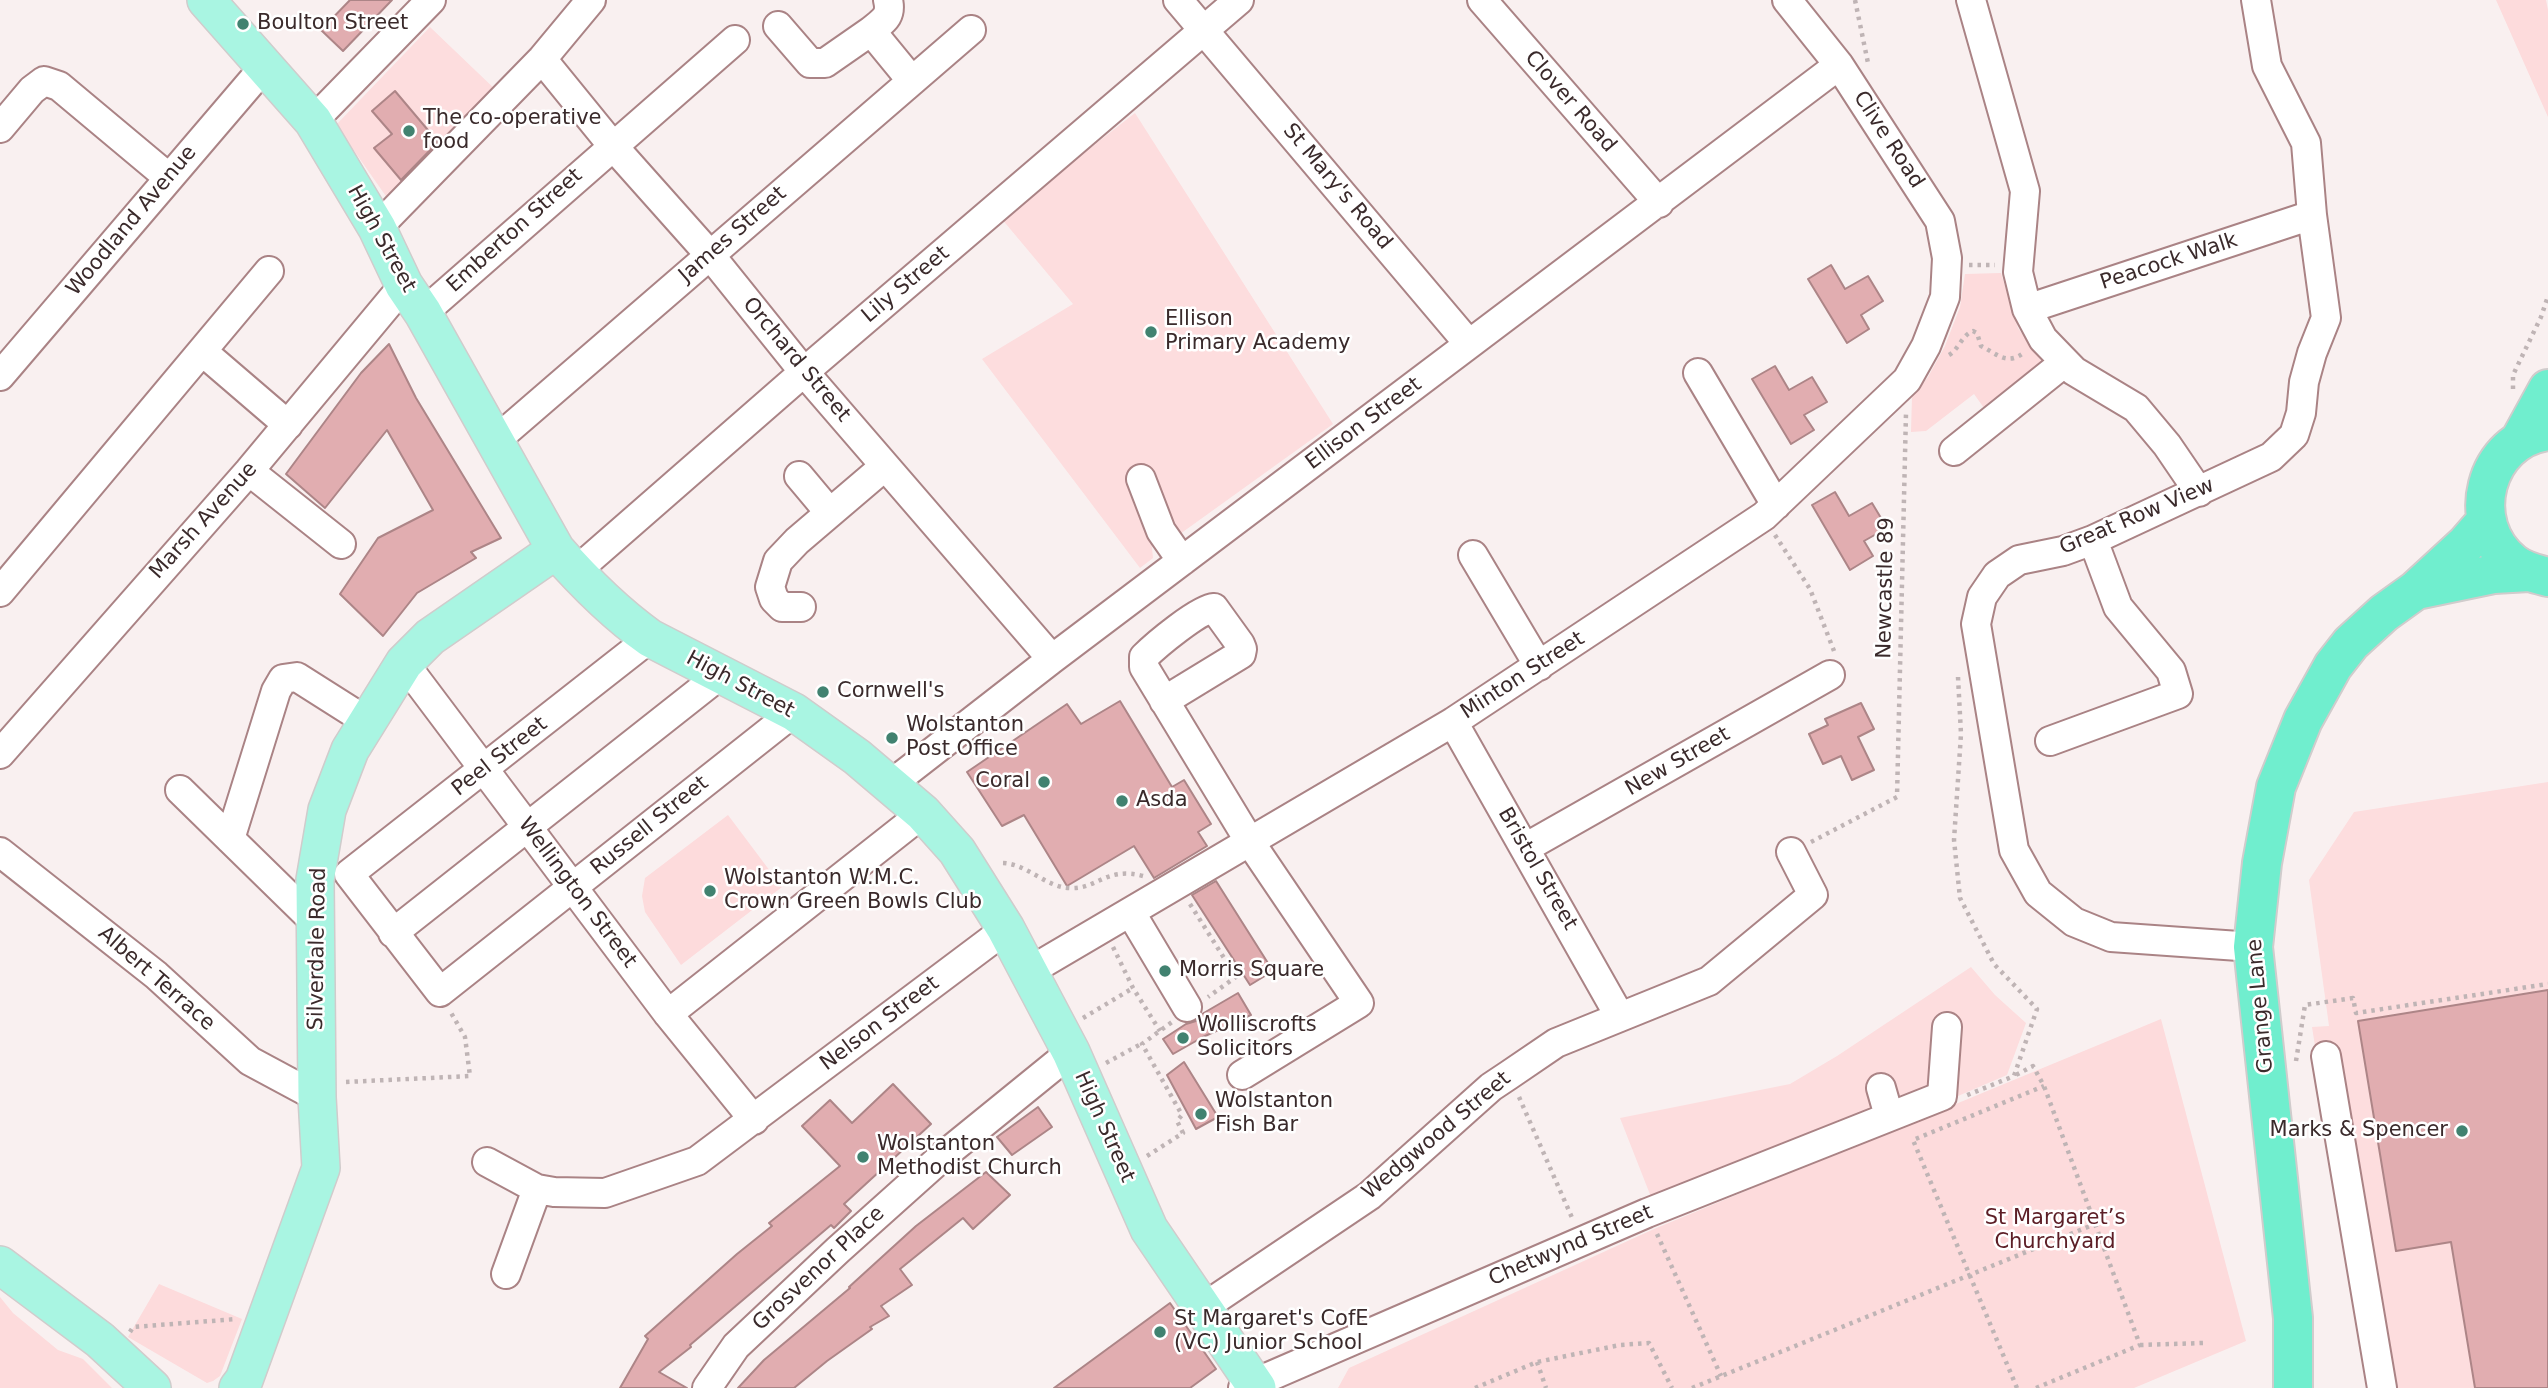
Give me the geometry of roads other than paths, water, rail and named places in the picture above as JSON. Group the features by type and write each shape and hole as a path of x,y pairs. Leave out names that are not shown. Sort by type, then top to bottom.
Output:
{"highway":[{"path":"2531,392 2534,436 2502,455 2490,475 2484,497 2486,521 2501,551 2514,564 2538,574"},
{"name":"Grange Lane","path":"2294,1388 2293,1318 2253,947 2262,863 2276,787 2303,720 2333,666 2351,643 2384,613 2416,590 2466,544 2486,521"},
{"name":"Grange Lane","path":"2416,590 2494,574 2538,574"}],"main road":[{"name":"High Street","path":"206,0 313,121 377,228 413,299 565,561 629,623 650,638 794,712 858,757 923,813 957,851 1006,929 1028,972 1077,1035 1149,1229 1204,1307 1252,1386"},
{"name":"Silverdale Road","path":"250,1381 263,1326 321,1168 317,1090 314,880 327,810 350,750 404,663 430,636 565,561"},
{"path":"0,1265 114,1352 152,1388"}],"street":[{"path":"313,121 431,0"},
{"path":"377,228 542,59 591,0"},
{"path":"778,26 810,64 825,63 887,18 890,9 888,0"},
{"name":"St Mary's Road","path":"1178,0 1469,344"},
{"name":"Lily Street","path":"565,561 804,372 1240,0"},
{"name":"Clover Road","path":"1482,0 1659,203"},
{"name":"Clive Road","path":"1787,0 1839,65 1940,221 1947,266 1945,297"},
{"path":"1971,0 2025,191 2018,272 2027,309 2043,339 2074,371 2136,408 2167,445 2199,492"},
{"name":"Great Row View","path":"2253,947 2111,937 2074,922 2038,893 2014,850 1976,624 1982,597 1997,575 2019,560 2063,551 2093,540 2199,492 2271,457 2294,435 2301,413 2309,363 2326,318 2312,215 2306,143 2267,66 2256,0"},
{"name":"James Street","path":"495,441 971,30"},
{"path":"871,31 912,81"},
{"name":"Emberton Street","path":"413,299 612,145 735,40"},
{"name":"Orchard Street","path":"542,59 612,145 710,255 804,372 1052,659"},
{"name":"Ellison Street","path":"890,785 1052,659 1839,65"},
{"name":"Woodland Avenue","path":"0,376 265,66"},
{"path":"0,128 44,80 59,86 169,178"},
{"name":"Peacock Walk","path":"2027,309 2312,215"},
{"path":"0,592 269,271"},
{"name":"Minton Street","path":"1028,972 1453,722 1770,511 1907,380 1926,346 1945,297"},
{"name":"Marsh Avenue","path":"0,754 288,425 413,299"},
{"path":"203,352 288,425"},
{"path":"1954,451 2065,362"},
{"path":"1698,373 1770,511"},
{"path":"801,607 782,607 774,599 770,587 778,561 885,466"},
{"path":"249,471 341,544"},
{"path":"799,476 830,513"},
{"path":"1141,479 1161,531 1182,561"},
{"path":"2050,741 2178,694 2171,671 2118,607 2093,540"},
{"path":"1473,555 1539,666"},
{"name":"Peel Street","path":"393,933 349,874 650,638"},
{"name":"Wellington Street","path":"404,663 668,1014 754,1120"},
{"path":"393,933 720,675"},
{"name":"New Street","path":"1525,848 1830,675"},
{"path":"230,839 276,691 283,679 297,677 368,722"},
{"path":"1164,701 1250,842 1359,1003 1242,1075"},
{"name":"Russell Street","path":"393,933 440,992 794,712"},
{"name":"Bristol Street","path":"1453,722 1620,1017"},
{"path":"180,790 315,922"},
{"path":"668,1014 923,813"},
{"name":"Albert Terrace","path":"0,852 156,975 250,1061 317,1090"},
{"name":"Wedgwood Street","path":"1204,1307 1369,1196 1491,1087 1556,1043 1709,981 1813,895 1791,852"},
{"path":"1131,913 1191,1008"},
{"name":"Nelson Street","path":"537,1189 604,1193 697,1161 1006,929"},
{"name":"Chetwynd Street","path":"1252,1386 1582,1240 1942,1096 1947,1027"},
{"name":"Grosvenor Place","path":"707,1388 736,1346 838,1250 1077,1035"},
{"path":"2326,1056 2382,1388"},
{"path":"1881,1088 1889,1116"},
{"path":"487,1162 537,1189 506,1274"}],"place":[{"name":"Boulton Street","path":"243,24"},
{"name":"The co-operative food","path":"409,131"},
{"name":"Ellison Primary Academy","path":"1151,332"},
{"name":"Cornwell's","path":"823,692"},
{"name":"Wolstanton Post Office","path":"892,738"},
{"name":"Coral","path":"1044,782"},
{"name":"Asda","path":"1122,801"},
{"name":"Wolstanton W.M.C. Crown Green Bowls Club","path":"710,891"},
{"name":"Morris Square","path":"1165,971"},
{"name":"Wolliscrofts Solicitors","path":"1183,1038"},
{"name":"Wolstanton Fish Bar","path":"1201,1114"},
{"name":"Marks & Spencer","path":"2462,1131"},
{"name":"Wolstanton Methodist Church","path":"863,1157"},
{"name":"St Margaret's CofE (VC) Junior School","path":"1160,1332"}],"park label":[{"name":"St Margaret’s Churchyard","path":"2055,1231"}]}
